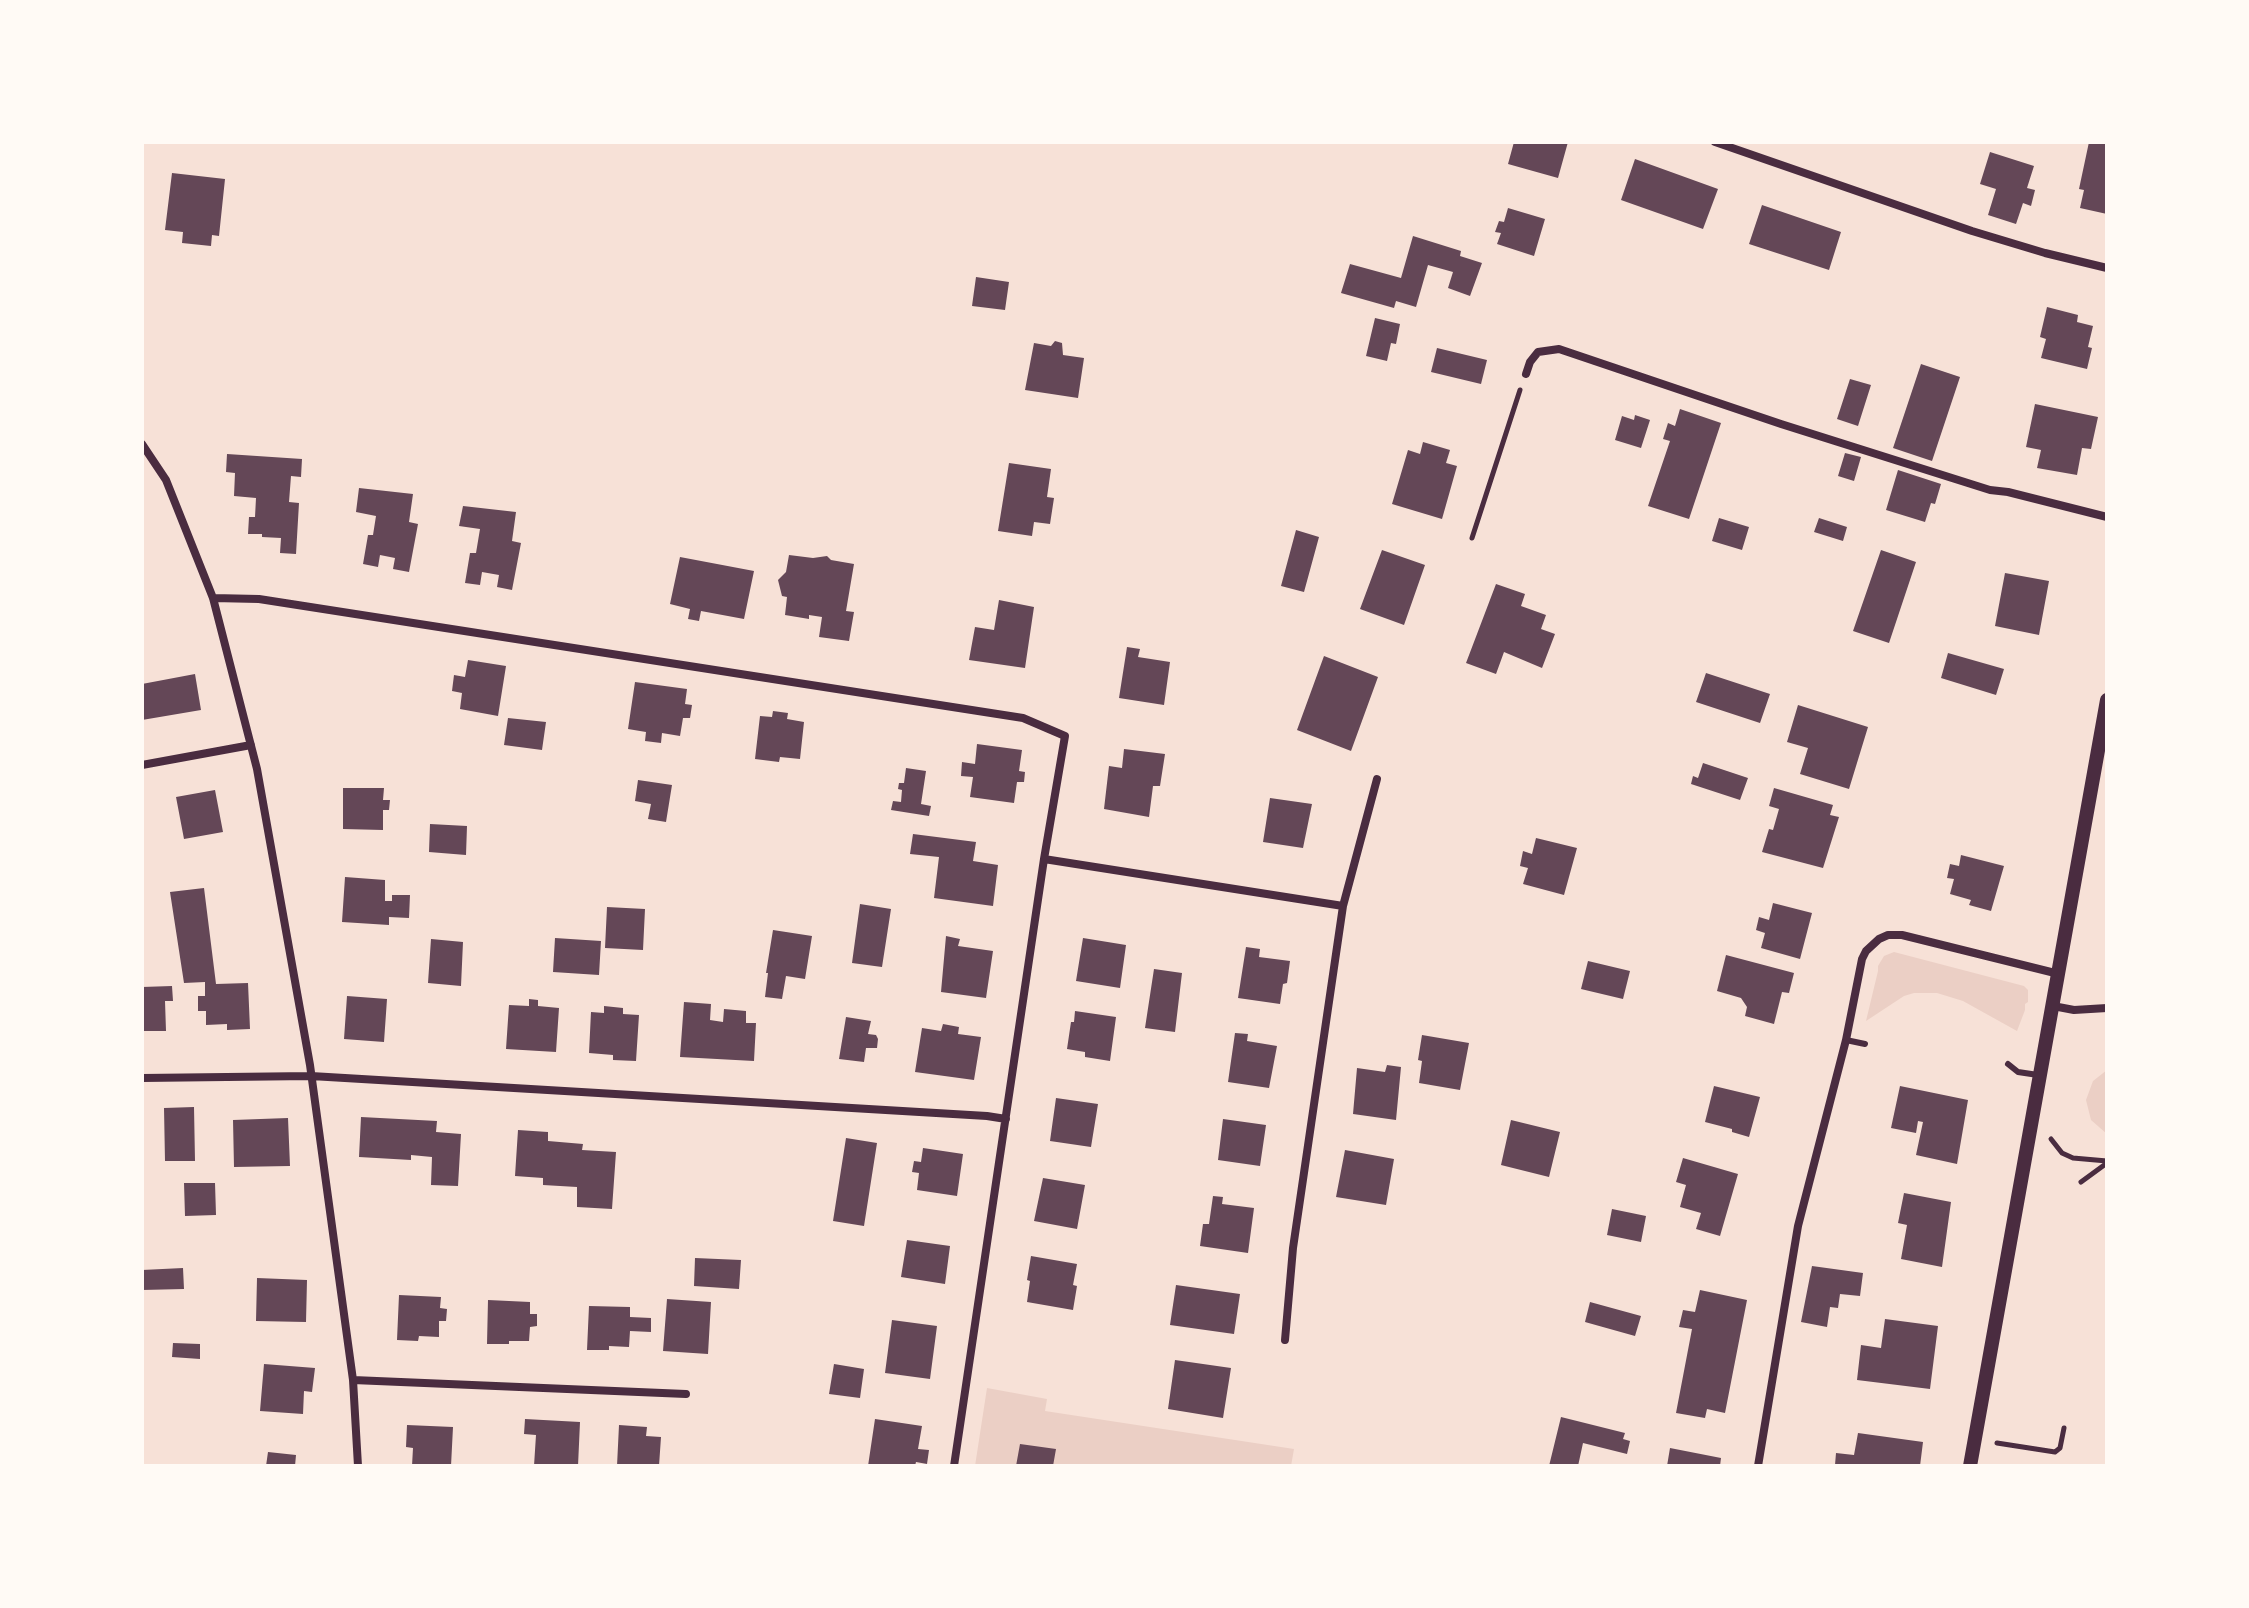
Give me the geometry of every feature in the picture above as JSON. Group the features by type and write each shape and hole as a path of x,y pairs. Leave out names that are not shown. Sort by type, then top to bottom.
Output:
{"street":[{"path":"1715,142 1972,231 2107,268"},
{"path":"1526,374 1538,352 1559,349 1990,490 2107,517"},
{"path":"142,444 166,480 213,598 263,800 311,1076 353,1380 358,1466"},
{"path":"213,598 259,599 1023,718 1065,736 954,1466"},
{"path":"1970,1466 2107,700"},
{"path":"142,765 251,745"},
{"path":"1285,1340 1293,1248 1343,906 1377,779"},
{"path":"1044,859 1343,906"},
{"path":"1758,1466 1798,1226 1846,1040 1862,959 1871,944 1888,935 1902,935 2059,974"},
{"path":"2053,1006 2074,1010 2107,1008"},
{"path":"142,1078 311,1076 1006,1119"},
{"path":"353,1380 686,1394"}],"lane":[{"path":"1846,1040 1865,1044"},
{"path":"2008,1064 2018,1072 2039,1075"}],"path":[{"path":"1472,538 1526,374"},
{"path":"2050,1139 2062,1153 2073,1158 2107,1162"},
{"path":"2081,1182 2107,1162"},
{"path":"1996,1443 2055,1452 2060,1448 2064,1428"}],"shaded area":[{"path":"1894,952 2024,986 2028,990 2028,1002 2017,1031 1963,1001 1937,993 1904,996 1866,1021 1878,966 1884,956"},
{"path":"2107,1070 2107,1134 2091,1120 2086,1100 2093,1081"},
{"path":"987,1388 1047,1399 1045,1411 1294,1449 1291,1466 975,1466"}],"building":[{"path":"1514,142 1568,142 1558,178 1508,164"},
{"path":"2089,142 2107,144 2107,214 2080,208 2084,190 2079,189"},
{"path":"1990,152 2034,166 2027,188 2035,190 2031,206 2023,203 2016,224 1988,215 1996,189 1980,184"},
{"path":"1635,159 1718,189 1703,229 1621,200"},
{"path":"172,173 225,179 219,236 212,235 211,246 182,243 183,232 165,230"},
{"path":"1762,205 1841,232 1829,270 1749,244"},
{"path":"1508,208 1545,219 1534,256 1497,244 1501,233 1495,232 1499,221 1504,222"},
{"path":"1413,236 1461,251 1460,256 1482,263 1470,296 1448,288 1453,272 1428,265 1416,307 1396,301 1394,308 1341,293 1350,264 1401,278"},
{"path":"976,277 1009,282 1005,310 972,306"},
{"path":"2047,307 2078,315 2077,322 2093,326 2087,369 2041,358 2046,339 2040,337"},
{"path":"1375,318 1400,324 1396,344 1391,343 1387,361 1366,356"},
{"path":"1055,341 1062,343 1063,355 1084,358 1078,398 1025,390 1034,343 1051,346"},
{"path":"1437,348 1487,360 1481,384 1431,372"},
{"path":"1921,364 1960,377 1932,461 1893,448"},
{"path":"1850,379 1871,385 1858,426 1837,419"},
{"path":"2035,404 2098,417 2091,449 2082,448 2077,475 2037,468 2041,450 2026,447"},
{"path":"1680,409 1721,423 1689,519 1648,506 1670,441 1663,439 1668,423 1675,426"},
{"path":"1635,415 1650,420 1641,448 1615,440 1622,416 1634,420"},
{"path":"1423,442 1450,450 1446,463 1457,466 1442,519 1392,504 1408,450 1420,454"},
{"path":"1845,453 1861,457 1854,481 1838,476"},
{"path":"227,454 302,459 301,477 291,476 289,502 299,503 296,554 280,553 281,538 248,534 249,517 255,517 256,498 234,496 235,473 226,472"},
{"path":"1009,463 1051,469 1047,497 1054,498 1050,524 1034,522 1032,536 998,531"},
{"path":"1898,470 1941,484 1925,522 1886,510"},
{"path":"359,488 413,494 409,522 418,524 409,572 393,569 395,558 380,555 378,567 363,564 368,535 373,535 376,516 356,512"},
{"path":"463,506 516,512 512,541 521,543 512,590 497,587 499,575 482,572 480,585 465,583 470,553 476,553 480,529 459,526"},
{"path":"1719,518 1749,527 1742,550 1712,541"},
{"path":"1819,518 1847,527 1843,541 1814,532"},
{"path":"1296,530 1319,537 1304,592 1281,586"},
{"path":"1382,550 1425,565 1404,625 1360,609"},
{"path":"1881,550 1916,562 1889,643 1853,631"},
{"path":"789,555 827,556 831,560 854,564 846,611 854,612 849,641 819,637 822,617 809,615 809,619 785,615 787,597 782,596 778,580 786,572"},
{"path":"680,557 754,571 744,619 701,611 699,621 688,619 690,609 670,604"},
{"path":"2005,573 2049,581 2039,635 1995,626"},
{"path":"1496,584 1525,594 1521,606 1546,615 1541,629 1555,634 1542,668 1504,652 1496,674 1466,663"},
{"path":"999,600 1034,607 1025,668 969,660 975,627 994,630"},
{"path":"1127,647 1140,649 1138,657 1170,662 1164,705 1119,698"},
{"path":"1948,653 2004,669 1996,695 1941,678"},
{"path":"1324,656 1378,677 1351,751 1297,730"},
{"path":"468,660 506,666 498,716 460,709 462,693 452,691 454,675 465,677"},
{"path":"1706,673 1770,694 1760,723 1696,702"},
{"path":"195,674 201,710 142,720 142,684"},
{"path":"635,682 687,689 685,704 692,705 690,718 683,718 680,736 662,733 661,743 645,741 646,732 628,729"},
{"path":"1798,705 1868,727 1849,789 1800,774 1808,748 1787,742"},
{"path":"773,711 788,713 787,719 804,722 800,759 780,757 779,762 755,759 760,716 772,717"},
{"path":"508,718 546,722 542,750 504,745"},
{"path":"977,744 1022,750 1019,771 1025,772 1024,782 1017,782 1014,803 970,797 973,777 961,776 962,762 975,764"},
{"path":"1124,749 1165,754 1160,786 1153,786 1149,817 1104,809 1109,766 1122,768"},
{"path":"1703,763 1748,778 1740,800 1691,784 1693,776 1698,778"},
{"path":"906,768 926,771 921,804 931,806 929,816 891,810 893,801 901,802 902,790 898,789 899,783 904,783"},
{"path":"638,780 672,785 666,822 648,819 651,804 635,801"},
{"path":"343,788 384,788 383,800 390,800 389,810 383,810 383,830 343,829"},
{"path":"1774,788 1833,805 1830,815 1839,817 1823,868 1762,852 1779,809 1769,806"},
{"path":"215,790 223,832 184,839 176,797"},
{"path":"1270,798 1312,804 1303,848 1263,842"},
{"path":"430,824 467,826 466,855 429,852"},
{"path":"913,834 976,842 973,861 998,865 993,906 934,898 939,857 910,854"},
{"path":"1536,838 1577,848 1564,895 1523,884 1528,868 1520,866 1523,851 1532,854"},
{"path":"1961,855 2004,866 1991,911 1969,905 1971,900 1950,894 1954,879 1947,878 1950,864 1959,866"},
{"path":"345,877 385,880 385,901 392,901 392,895 410,895 409,918 389,917 389,925 342,922"},
{"path":"204,888 216,984 248,983 250,1029 227,1030 227,1024 206,1025 206,1011 198,1011 198,996 205,996 205,982 184,983 170,892"},
{"path":"1773,903 1812,913 1800,959 1761,948 1765,933 1756,930 1759,917 1769,920"},
{"path":"860,904 891,909 882,967 852,963"},
{"path":"607,907 645,909 643,950 605,948"},
{"path":"773,930 812,936 805,979 786,976 782,999 765,997"},
{"path":"946,936 960,939 958,946 993,951 986,998 941,992"},
{"path":"555,938 601,941 599,975 553,972"},
{"path":"1083,938 1126,945 1120,988 1076,981"},
{"path":"431,939 463,942 461,986 428,983"},
{"path":"1246,947 1260,949 1259,957 1290,961 1280,1004 1238,998"},
{"path":"1726,955 1794,973 1789,993 1782,992 1774,1024 1745,1016 1747,1007 1741,998 1717,991"},
{"path":"1588,961 1630,971 1623,999 1581,989"},
{"path":"1154,969 1182,973 1175,1032 1145,1028"},
{"path":"172,986 173,1001 165,1001 166,1031 142,1031 142,987"},
{"path":"347,996 387,999 384,1042 344,1039"},
{"path":"529,999 538,1000 538,1006 559,1008 556,1052 506,1049 509,1005 529,1006"},
{"path":"684,1002 711,1004 710,1020 723,1022 724,1009 746,1011 746,1023 756,1023 754,1061 680,1057"},
{"path":"604,1006 623,1008 623,1014 639,1015 636,1061 613,1060 613,1055 589,1053 591,1012 604,1013"},
{"path":"1075,1011 1116,1017 1110,1061 1085,1057 1085,1052 1067,1049"},
{"path":"846,1017 871,1021 868,1034 876,1035 877,1048 866,1048 864,1062 839,1059"},
{"path":"943,1024 959,1027 958,1034 981,1037 974,1080 915,1072 922,1028 941,1031"},
{"path":"1235,1033 1248,1034 1247,1041 1277,1046 1269,1088 1228,1082"},
{"path":"1422,1035 1469,1043 1460,1090 1419,1083 1422,1061 1418,1060"},
{"path":"1387,1065 1401,1067 1396,1120 1353,1114 1357,1068 1385,1072"},
{"path":"1714,1086 1760,1097 1749,1137 1705,1122"},
{"path":"1900,1086 1968,1100 1957,1164 1916,1155 1923,1122 1918,1121 1916,1133 1891,1128"},
{"path":"1056,1098 1098,1104 1091,1147 1050,1141"},
{"path":"194,1107 195,1161 165,1161 164,1108"},
{"path":"361,1117 437,1121 436,1132 461,1134 458,1186 431,1185 432,1157 411,1155 411,1160 359,1157"},
{"path":"288,1118 290,1166 234,1167 233,1120"},
{"path":"1223,1119 1266,1125 1260,1166 1218,1160"},
{"path":"1511,1120 1560,1132 1549,1177 1501,1165"},
{"path":"518,1130 548,1132 548,1141 583,1144 582,1150 616,1152 612,1209 577,1207 577,1187 543,1185 543,1178 515,1176"},
{"path":"846,1138 877,1143 864,1226 833,1221"},
{"path":"923,1148 963,1154 957,1196 917,1190 919,1173 912,1172 914,1161 921,1162"},
{"path":"1345,1150 1394,1159 1386,1205 1336,1197"},
{"path":"1683,1158 1738,1174 1720,1236 1696,1229 1701,1213 1680,1207 1686,1185 1676,1182"},
{"path":"1043,1178 1085,1185 1077,1229 1034,1221"},
{"path":"184,1183 215,1183 216,1215 185,1216"},
{"path":"1904,1193 1951,1202 1942,1267 1901,1259 1907,1225 1898,1223"},
{"path":"1213,1196 1223,1197 1222,1204 1254,1208 1248,1253 1200,1246 1203,1224 1209,1224"},
{"path":"1612,1209 1646,1216 1641,1242 1607,1235"},
{"path":"907,1240 950,1246 945,1284 901,1277"},
{"path":"1031,1256 1077,1264 1073,1310 1027,1302"},
{"path":"695,1258 741,1260 739,1289 694,1286"},
{"path":"1812,1266 1863,1273 1860,1296 1840,1294 1838,1308 1830,1307 1827,1327 1801,1322"},
{"path":"183,1268 184,1289 142,1290 142,1270"},
{"path":"257,1278 307,1280 306,1322 256,1321"},
{"path":"1176,1285 1240,1294 1234,1334 1170,1325"},
{"path":"1700,1290 1747,1300 1725,1413 1707,1409 1705,1418 1676,1413 1692,1329 1679,1327 1683,1310 1695,1312"},
{"path":"399,1295 441,1297 440,1308 447,1309 446,1321 439,1321 439,1337 419,1336 418,1341 397,1340"},
{"path":"667,1299 711,1302 708,1354 663,1351"},
{"path":"488,1300 530,1302 530,1314 537,1314 537,1326 530,1327 529,1341 487,1344"},
{"path":"1590,1302 1641,1316 1635,1336 1585,1322"},
{"path":"589,1306 630,1307 630,1317 651,1318 651,1332 630,1331 629,1347 609,1346 609,1350 587,1350"},
{"path":"1885,1319 1938,1326 1930,1389 1857,1380 1861,1345 1881,1348"},
{"path":"892,1320 937,1326 930,1379 885,1373"},
{"path":"173,1343 200,1344 200,1359 172,1357"},
{"path":"1175,1360 1231,1368 1223,1418 1168,1409"},
{"path":"264,1364 315,1368 312,1392 304,1391 303,1414 260,1411"},
{"path":"834,1364 864,1369 860,1398 829,1394"},
{"path":"1561,1417 1625,1433 1623,1439 1630,1441 1627,1454 1583,1443 1578,1466 1549,1466"},
{"path":"525,1419 580,1422 578,1466 534,1466 536,1435 524,1434"},
{"path":"875,1419 922,1426 918,1449 929,1450 927,1464 868,1466"},
{"path":"407,1425 453,1427 451,1466 412,1466 413,1448 406,1447"},
{"path":"619,1425 647,1427 646,1436 661,1437 659,1466 617,1466"},
{"path":"1858,1433 1923,1442 1920,1466 1835,1465 1836,1453 1854,1455"},
{"path":"1020,1444 1056,1449 1053,1466 1016,1466"},
{"path":"1670,1448 1721,1458 1720,1466 1667,1466"},
{"path":"268,1452 296,1455 295,1466 266,1466"}]}
